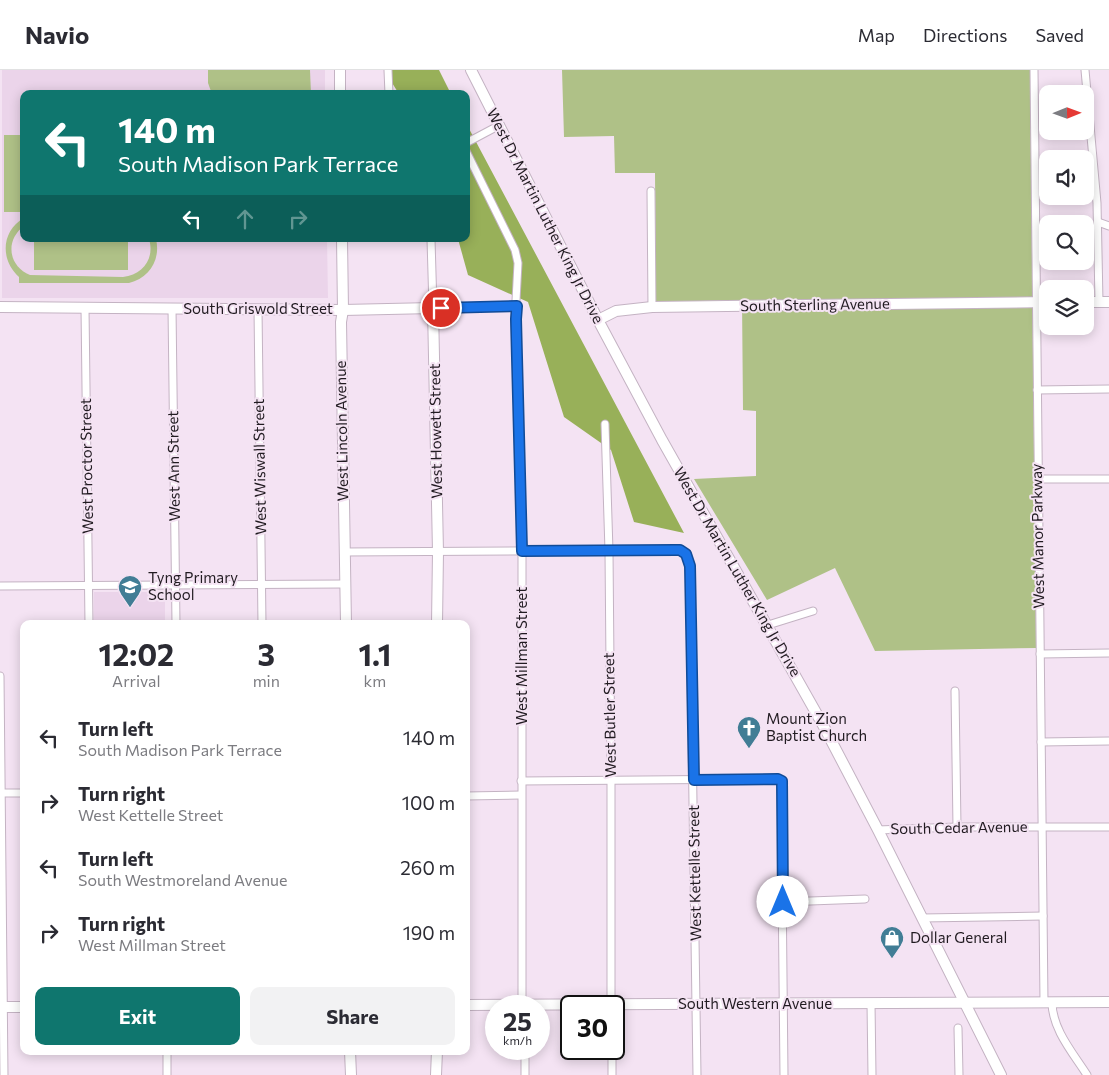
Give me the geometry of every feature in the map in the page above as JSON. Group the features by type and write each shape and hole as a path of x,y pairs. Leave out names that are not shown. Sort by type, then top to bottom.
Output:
{"main road":[{"path":"340,70 340,90"},
{"name":"West Dr Martin Luther King Jr Drive","path":"471,70 598,320 662,440 823,725 1001,1075"},
{"name":"West Lincoln Avenue","path":"342,242 342,310 340,322 346,620"},
{"name":"South Sterling Avenue","path":"598,320 616,310 652,307 1036,302"},
{"name":"South Griswold Street","path":"0,306 342,310 433,308"},
{"name":"West Howett Street","path":"433,308 438,552 437,620"},
{"name":"South Western Avenue","path":"625,1005 1109,1002"},
{"name":"South Western Avenue","path":"470,1005 485,1005"},
{"path":"1,1007 20,1007"},
{"path":"350,1055 351,1075"},
{"path":"436,1075 437,1055"}],"street":[{"path":"388,70 389,90"},
{"name":"West Manor Parkway","path":"1034,70 1043,916 1048,1002 1060,1032 1087,1075"},
{"path":"1084,70 1104,302"},
{"path":"470,141 498,126"},
{"name":"West Millman Street","path":"470,159 515,250 518,263 516,319 522,551 522,995"},
{"path":"651,191 652,307"},
{"path":"1098,222 1109,226"},
{"name":"West Howett Street","path":"431,242 433,308"},
{"name":"South Griswold Street","path":"433,308 517,306"},
{"name":"West Proctor Street","path":"85,308 89,620"},
{"name":"West Ann Street","path":"172,308 176,620"},
{"name":"West Wiswall Street","path":"258,309 262,620"},
{"path":"1037,390 1109,388"},
{"name":"West Butler Street","path":"605,424 609,551 611,995"},
{"path":"1037,479 1109,479"},
{"name":"West Kettelle Street","path":"609,551 675,550 685,553 690,566 698,1075"},
{"path":"344,552 609,551"},
{"path":"0,586 344,584"},
{"path":"768,625 813,611"},
{"path":"1040,654 1109,653"},
{"path":"0,676 1,1007 4,1075"},
{"path":"954,691 956,827"},
{"path":"1040,742 1109,741"},
{"path":"521,781 778,779 782,781 784,1075"},
{"path":"1,793 20,793"},
{"path":"470,796 521,795"},
{"name":"South Cedar Avenue","path":"878,830 956,827 1109,827"},
{"path":"783,902 865,899"},
{"path":"922,918 1043,916"},
{"path":"871,1003 872,1075"},
{"path":"958,1028 959,1075"},
{"path":"167,1055 167,1075"},
{"path":"525,1060 525,1075"},
{"path":"612,1060 612,1075"}],"shaded area":[{"path":"2,70 325,70 325,90 20,90 20,242 327,242 328,298 2,298"},
{"name":"Tyng Primary School","path":"94,592 165,592 165,620 94,620"}],"green space":[{"path":"208,70 310,70 311,90 211,90 208,83"},
{"path":"384,70 439,70 449,90 396,90"},
{"path":"562,70 1030,70 1036,648 875,651 835,568 767,600 694,479 756,476 756,411 743,410 742,300 656,302 655,173 615,173 614,136 564,137"},
{"path":"470,131 684,533 634,522 611,450 564,417 528,302 468,275 459,242 470,242"},
{"path":"4,135 20,135 20,212 4,212"},
{"path":"20,221 20,230 14,238 12,245 13,259 17,266 30,275 130,276 142,269 149,259 149,242 156,242 157,254 148,272 136,281 129,283 19,283 19,277 13,270 6,254 7,238"},
{"path":"34,242 128,242 128,270 34,270"}],"place":[{"name":"Tyng Primary School","path":"130,608"},
{"name":"Mount Zion Baptist Church","path":"749,749"},
{"name":"Dollar General","path":"892,959"}],"route":[{"path":"441,308 517,306 522,551 680,550 686,554 690,566 694,780 778,779 782,781 783,902"}]}
